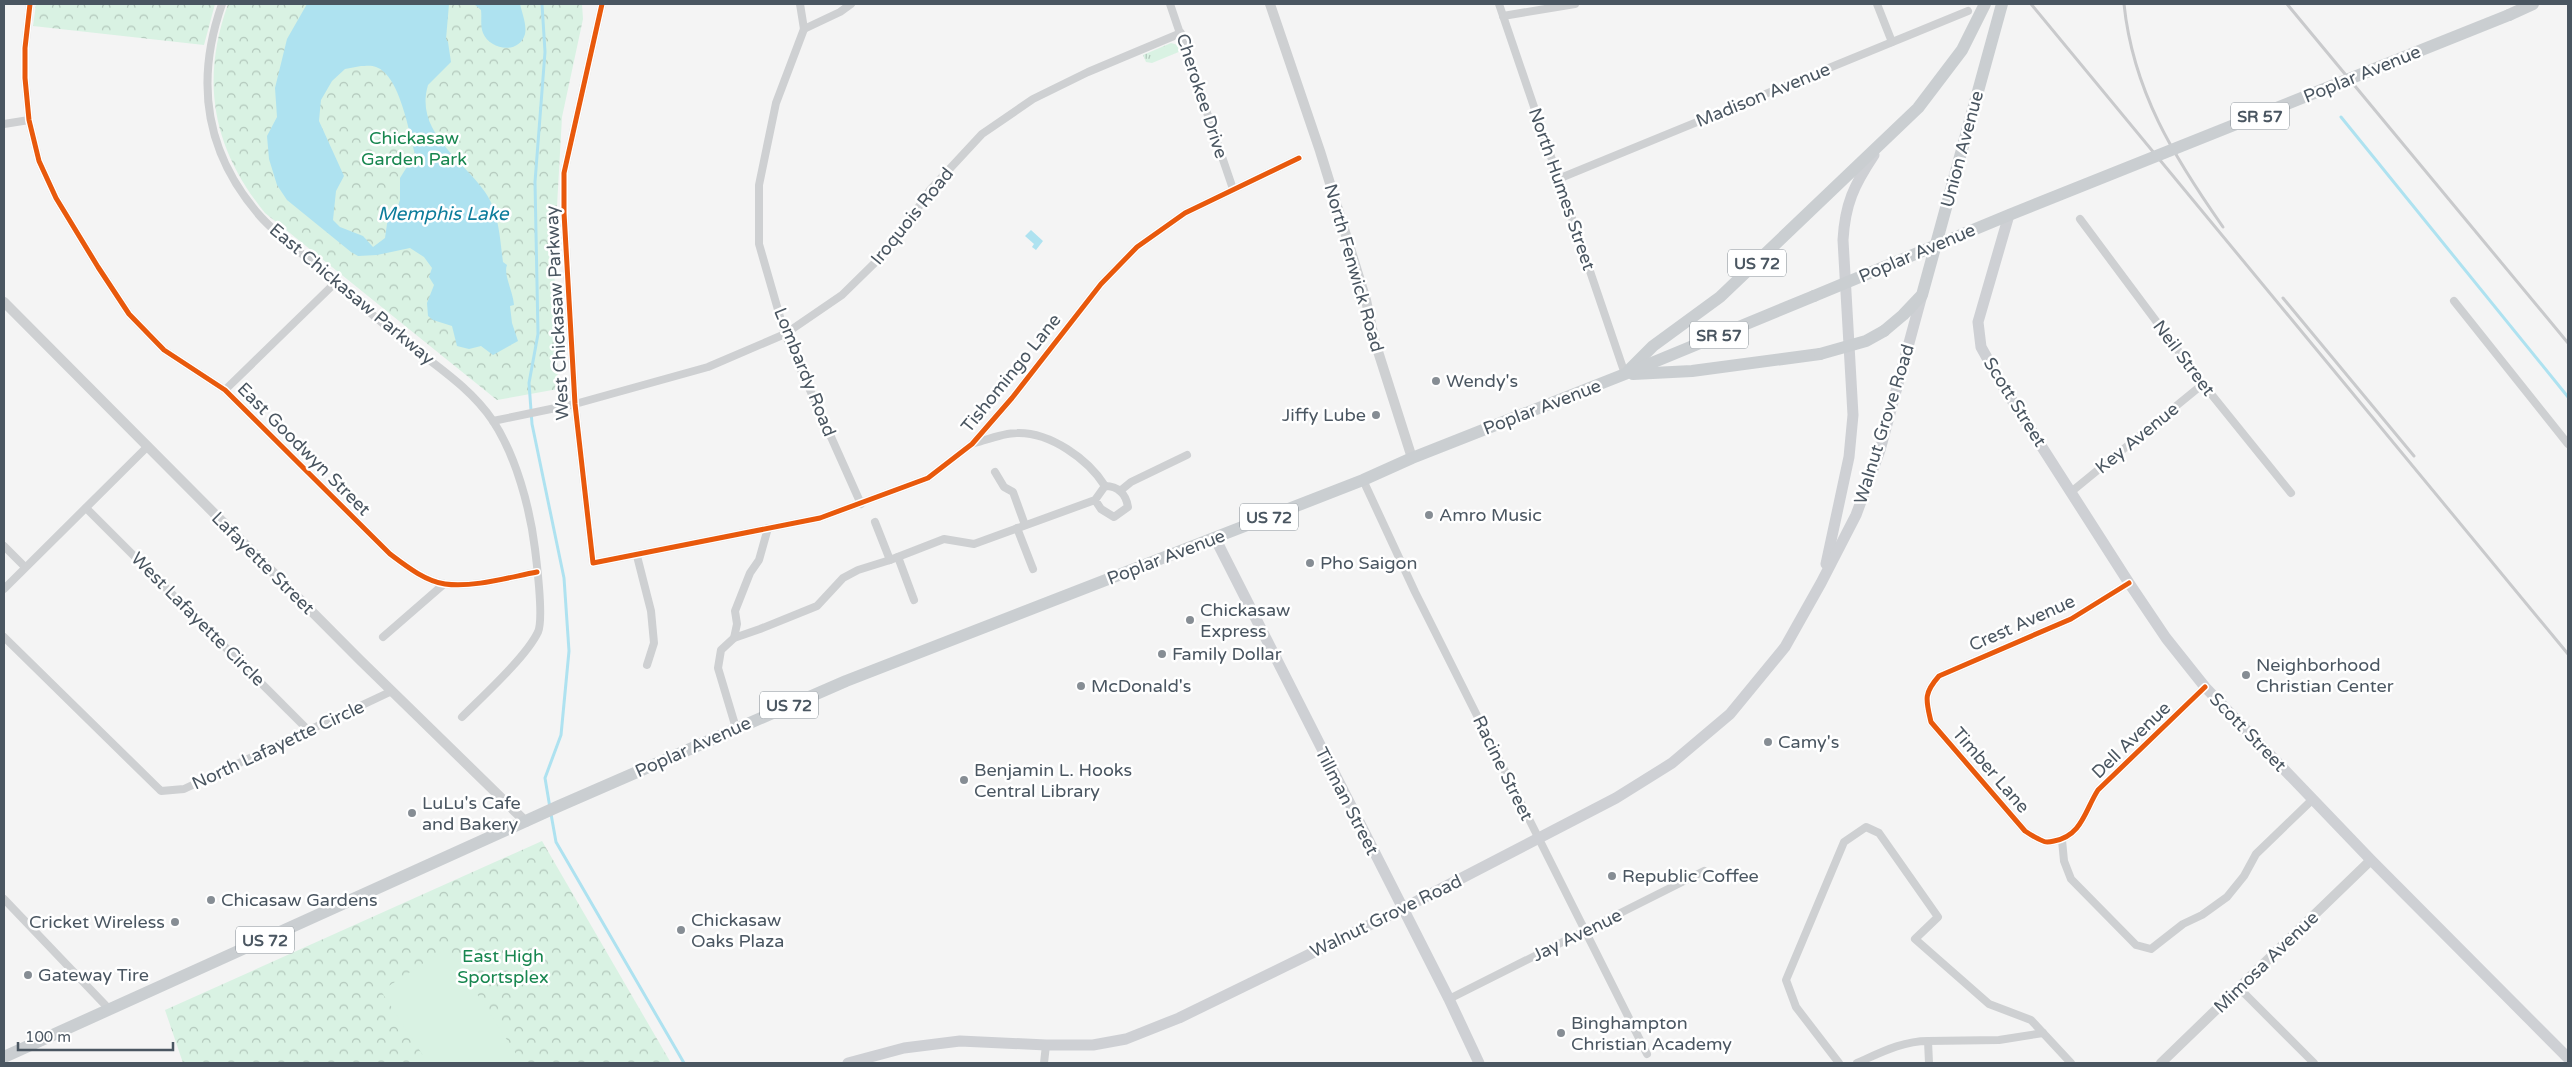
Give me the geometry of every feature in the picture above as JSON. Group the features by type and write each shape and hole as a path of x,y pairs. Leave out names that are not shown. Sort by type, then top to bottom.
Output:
{"main road":[{"name":"US 72","path":"1625,374 1653,346 1720,297 1918,108 1962,50 1985,4"},
{"name":"Union Avenue","path":"1922,295 2002,4"},
{"name":"Poplar Avenue","path":"4,1057 559,806 846,681 1363,480 1412,458 1625,374 2010,215 2533,4"},
{"name":"Walnut Grove Road","path":"1824,576 1849,457 1853,415 1844,222 1855,183 1882,143"},
{"name":"Scott Street","path":"2010,215 1978,322 1981,347 2001,383 2129,583 2166,638 2205,687 2370,860 2568,1058"},
{"name":"US 72","path":"1625,374 1692,371 1820,354 1866,341 1884,331 1922,295"},
{"name":"Walnut Grove Road","path":"848,1063 904,1048 960,1041 1046,1045 1093,1044 1126,1039 1179,1018 1402,909 1616,798 1672,763 1730,714 1785,646 1824,576 1856,515 1880,450 1922,295"},
{"name":"Tillman Street","path":"1215,538 1449,999 1479,1063"}],"street":[{"name":"East Goodwyn Street","path":"30,4 25,48 29,120 39,161 56,198 129,314 164,350 225,390 390,554 413,571 444,584"},
{"name":"East Chickasaw Parkway","path":"222,4 209,50 206,88 215,139 237,187 261,217 335,283 406,343 450,376 493,421 520,481 528,509 538,572 539,630 529,646 462,717"},
{"name":"West Chickasaw Parkway","path":"593,563 575,404 564,212 564,173 602,4"},
{"name":"Lombardy Road","path":"800,4 804,29 776,103 759,185 759,244 785,334 861,504"},
{"path":"804,29 840,12 851,4"},
{"name":"Cherokee Drive","path":"1170,4 1233,189"},
{"name":"North Fenwick Road","path":"1270,4 1296,78 1366,300 1375,342 1412,458"},
{"name":"North Humes Street","path":"1499,4 1625,374"},
{"path":"1503,16 1575,4"},
{"path":"1877,4 1892,42"},
{"name":"Madison Avenue","path":"1558,179 1968,11"},
{"name":"Iroquois Road","path":"493,421 575,404 708,367 785,334 842,296 894,244 930,190 982,134 1033,100 1088,72 1181,32"},
{"path":"4,124 29,120"},
{"name":"Tishomingo Lane","path":"593,563 637,556 820,518 928,478 972,444 1012,398 1101,284 1124,259 1175,219 1299,158"},
{"name":"Neil Street","path":"2080,219 2203,384 2292,493"},
{"path":"225,390 335,283"},
{"path":"2454,301 2568,444"},
{"name":"Lafayette Street","path":"4,302 147,447 526,822"},
{"name":"Key Avenue","path":"2071,492 2203,384"},
{"path":"972,444 1018,433 1053,441 1094,470 1105,486"},
{"path":"4,589 147,447"},
{"path":"1120,491 1131,482 1187,455"},
{"path":"995,472 1004,487 1013,492 1026,526"},
{"name":"Racine Street","path":"1363,480 1415,592 1647,1054"},
{"path":"1095,500 1101,509 1114,517 1128,507 1127,499 1120,491 1112,486 1105,486"},
{"path":"736,728 718,668 721,650 734,638 817,606 843,578 858,570 894,559 944,538 974,544 1095,500 1105,486"},
{"name":"West Lafayette Circle","path":"86,508 309,731"},
{"path":"875,522 914,600"},
{"path":"734,638 737,624 735,611 750,573 759,560 768,528"},
{"path":"1017,528 1033,569"},
{"path":"4,546 25,568"},
{"path":"637,556 652,611 654,643 647,664"},
{"path":"382,637 444,584 485,582 538,572"},
{"name":"Crest Avenue","path":"1928,689 1939,676 1952,669 2071,619 2129,583"},
{"name":"North Lafayette Circle","path":"4,637 161,791 184,789 392,691"},
{"name":"Dell Avenue","path":"2062,840 2077,830 2098,790 2205,687"},
{"name":"Timber Lane","path":"1928,689 1927,704 1931,722 2026,831 2045,842 2062,840"},
{"path":"2062,840 2064,861 2071,879 2136,945 2151,949 2183,924 2202,915 2227,897 2244,876 2256,854 2313,799"},
{"path":"1839,1063 1796,1006 1786,980 1844,842 1866,827 1879,833 1938,917 1915,939 1989,1004 2031,1020 2071,1063"},
{"name":"Mimosa Avenue","path":"2161,1063 2370,860"},
{"name":"Jay Avenue","path":"1449,999 1704,871"},
{"path":"4,899 110,1010"},
{"path":"2239,988 2314,1063"},
{"path":"1857,1063 1904,1044 1928,1041 1999,1040 2043,1033"},
{"path":"1928,1041 1929,1063"},
{"path":"1044,1063 1046,1045"}],"green space":[{"path":"36,4 215,4 204,45 33,26"},
{"name":"Chickasaw Garden Park","path":"228,4 582,4 583,19 562,117 554,260 558,389 497,400 265,213 247,189 233,164 223,139 217,114 214,88 215,61 219,33"},
{"path":"1171,43 1178,45 1181,51 1152,63 1146,62 1143,55"},
{"name":"East High Sportsplex","path":"542,841 671,1063 183,1063 165,1010"},
{"path":"447,948 522,1063 428,1063 381,991"}],"water":[{"name":"Memphis Lake","path":"307,4 449,4 446,39 451,62 428,85 426,102 428,117 434,131 443,144 476,180 490,200 498,226 503,262 507,265 506,273 514,305 510,306 512,323 518,341 493,355 481,346 469,349 457,346 452,326 433,320 428,316 427,303 434,285 429,277 432,268 424,257 410,248 377,255 358,256 287,200 277,185 269,159 267,136 277,117 275,88 287,39","holes":["363,66 376,67 384,72 391,81 402,106 415,154 400,178 400,200 396,212 388,217 385,238 373,247 363,236 340,227 333,220 336,191 344,176 319,121 321,100 332,81 345,69"]},
{"path":"474,4 520,4 525,27 522,41 517,45 504,48 492,43 483,33 481,10"},
{"path":"1031,230 1043,241 1036,250 1032,247 1034,244 1025,236"}],"waterway":[{"path":"542,4 545,52 535,182 538,334 529,383 532,424 564,578 569,651 561,735 545,778 550,808"},
{"path":"2341,117 2568,397"},
{"path":"551,814 556,842 684,1063"}],"railway":[{"path":"2031,4 2568,654"},
{"path":"2124,4 2136,66 2158,122 2188,175 2223,227"},
{"path":"2287,4 2568,343"},
{"path":"2283,298 2414,456"}],"cycle path":[{"path":"30,4 25,48 25,78 29,120 39,161 56,198 129,314 164,350 225,390 390,554 416,572 430,580 456,585 467,585 537,572"},
{"path":"602,4 564,173 564,213 575,404 593,563 820,518 928,478 972,444 1012,398 1101,284 1137,247 1185,213 1299,158"},
{"path":"2129,583 2071,619 1939,676 1930,688 1927,698 1931,722 2025,831 2038,839 2050,842 2071,834 2082,821 2098,790 2205,687"}],"place":[{"name":"Wendy's","path":"1436,381"},
{"name":"Jiffy Lube","path":"1376,415"},
{"name":"Amro Music","path":"1429,515"},
{"name":"Pho Saigon","path":"1310,563"},
{"name":"Chickasaw Express","path":"1190,620"},
{"name":"Family Dollar","path":"1162,654"},
{"name":"Neighborhood Christian Center","path":"2246,675"},
{"name":"McDonald's","path":"1081,686"},
{"name":"Camy's","path":"1768,742"},
{"name":"Benjamin L. Hooks Central Library","path":"964,780"},
{"name":"LuLu's Cafe and Bakery","path":"412,813"},
{"name":"Republic Coffee","path":"1612,876"},
{"name":"Chicasaw Gardens","path":"211,900"},
{"name":"Cricket Wireless","path":"175,922"},
{"name":"Chickasaw Oaks Plaza","path":"681,930"},
{"name":"Gateway Tire","path":"28,975"},
{"name":"Binghampton Christian Academy","path":"1561,1033"}]}
